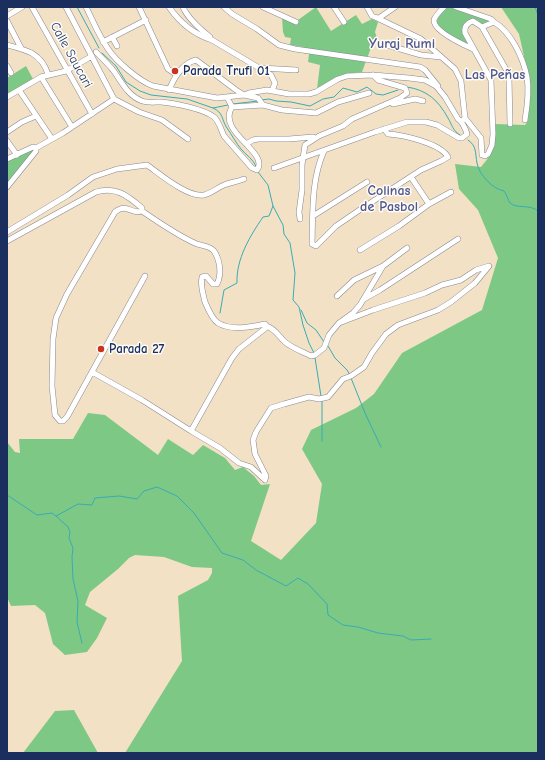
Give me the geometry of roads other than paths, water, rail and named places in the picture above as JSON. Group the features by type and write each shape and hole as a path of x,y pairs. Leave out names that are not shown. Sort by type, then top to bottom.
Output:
{"street":[{"path":"7,16 22,7"},
{"name":"Calle Saucari","path":"32,7 92,114"},
{"path":"66,7 93,54 114,99 139,112 162,120 188,138"},
{"path":"86,7 110,52 142,81 153,86 169,90 217,98 244,95 259,91 309,94 316,92 342,78 358,75 373,75 417,79 430,83 440,90"},
{"path":"139,7 168,68 176,75"},
{"path":"169,7 179,21 185,26 212,40 271,75 275,81 272,91"},
{"path":"183,7 198,27 212,40"},
{"path":"224,7 232,14 257,29 279,45 295,49 420,67 431,77 458,119 463,119 481,138 482,155 485,156 488,154 492,145 493,134 491,80 465,33 465,27 473,21 482,27 507,71 510,124"},
{"path":"263,7 296,22"},
{"path":"334,7 344,22"},
{"path":"274,168 407,122 426,122 440,126 456,137 462,138 467,134 463,119 461,78 455,69 421,39 372,16 367,7"},
{"path":"379,18 395,7"},
{"path":"444,7 434,20 435,25 458,42 474,49"},
{"path":"456,7 491,20 500,25 516,48 527,77 526,120"},
{"path":"7,20 21,48"},
{"path":"104,42 146,20"},
{"path":"482,27 494,22"},
{"path":"112,37 117,46"},
{"path":"380,43 416,54 442,58"},
{"path":"7,45 30,51 41,60 48,74"},
{"path":"7,97 41,77 66,70 93,54 107,48"},
{"path":"93,54 112,69 124,88 140,100 184,106 213,116 217,120 224,136 252,168 257,170 258,161 256,156 230,126 228,115 232,108"},
{"path":"169,90 176,75 188,63 196,60 244,95 258,98 263,105"},
{"path":"7,66 11,73"},
{"path":"260,68 296,70"},
{"path":"246,144 258,139 303,138 318,136 337,129 352,119 405,95 407,91 406,88 378,80 373,75"},
{"path":"41,77 72,127"},
{"path":"18,90 52,139"},
{"path":"232,108 263,105 282,110 316,113 338,102 369,93"},
{"path":"227,97 232,108"},
{"path":"7,159 33,147 36,148 72,127 114,99"},
{"path":"380,106 388,106 402,101 416,99 424,101"},
{"path":"7,132 22,122 36,116"},
{"path":"324,151 317,171 314,195 312,244 316,246 336,226 421,170 442,161 448,156 436,146 398,135 388,134 384,129"},
{"path":"300,219 299,212 305,145 318,136"},
{"path":"7,141 17,155"},
{"path":"7,187 36,151 36,148"},
{"path":"7,232 68,195 93,177 117,169 147,165 184,190 201,195 211,193 224,185 235,183 244,179"},
{"path":"411,177 429,204"},
{"path":"313,216 367,182"},
{"path":"7,241 96,192 110,189 119,192 140,206 142,211 181,236 211,248 215,253 220,267 218,281 215,285 206,276 202,277 202,280 204,300 212,317 217,322 222,325 232,327 250,327 265,324 278,333 285,342 311,356 315,355 324,348 329,335 339,323 353,313 360,305 383,266"},
{"path":"360,250 399,226 429,204 452,192"},
{"path":"142,211 138,212 124,208 115,212 58,313 53,339 52,386 55,415 58,420 62,421 65,419 145,276"},
{"path":"363,299 380,290 458,240"},
{"path":"337,296 354,280 383,266 407,248"},
{"path":"92,372 142,400 220,448 239,463 251,467 265,480 266,476 253,450 253,440 256,432 271,408 309,397 319,399 328,397 343,379 351,376 364,367 386,334 398,325 438,310 451,302 475,283 489,266 476,270 462,280 442,285 425,293 339,323"},
{"path":"191,431 232,358 251,339 266,329 266,326"}],"waterway":[{"path":"77,7 99,48"},
{"path":"535,7 538,15"},
{"path":"102,53 116,66 126,82 140,91 151,95 187,99 213,108 228,105"},
{"path":"261,100 269,99 310,106 323,99 334,97 343,88 357,92 367,87 376,94 383,95 398,90"},
{"path":"407,87 426,93 436,101 454,130 460,135"},
{"path":"233,104 258,101"},
{"path":"213,108 221,114 225,125 237,144 256,166"},
{"path":"468,140 474,147 478,168 487,181 504,191 510,203 513,205 532,208 538,211"},
{"path":"258,172 268,185 273,206 283,225 284,234 290,243 295,273 293,300 299,307 303,325 314,353"},
{"path":"220,313 224,290 237,283 239,265 245,248 253,232 263,217 269,216 273,206"},
{"path":"301,310 307,323 316,330 324,342"},
{"path":"328,346 335,358 350,375"},
{"path":"315,358 321,396"},
{"path":"351,378 381,447"},
{"path":"322,401 322,441"},
{"path":"7,495 37,515 52,513 56,516 78,504 92,505 95,498 119,496 137,499 144,491 157,487 177,496 194,513 222,553 243,560 256,570 286,586 298,578 308,584 327,604 328,615 343,625 358,627 378,633 403,636 411,640 431,639"},
{"path":"56,516 68,527 70,532 69,538 73,548 73,579 78,601 77,622 82,643"}],"place":[{"name":"Parada Trufi 01","path":"175,71"},
{"name":"Parada 27","path":"101,349"}],"district":[{"name":"Yuraj Rumi","path":"402,44"},
{"name":"Las Peñas","path":"495,75"},
{"name":"Colinas de Pasbol","path":"389,200"}]}
